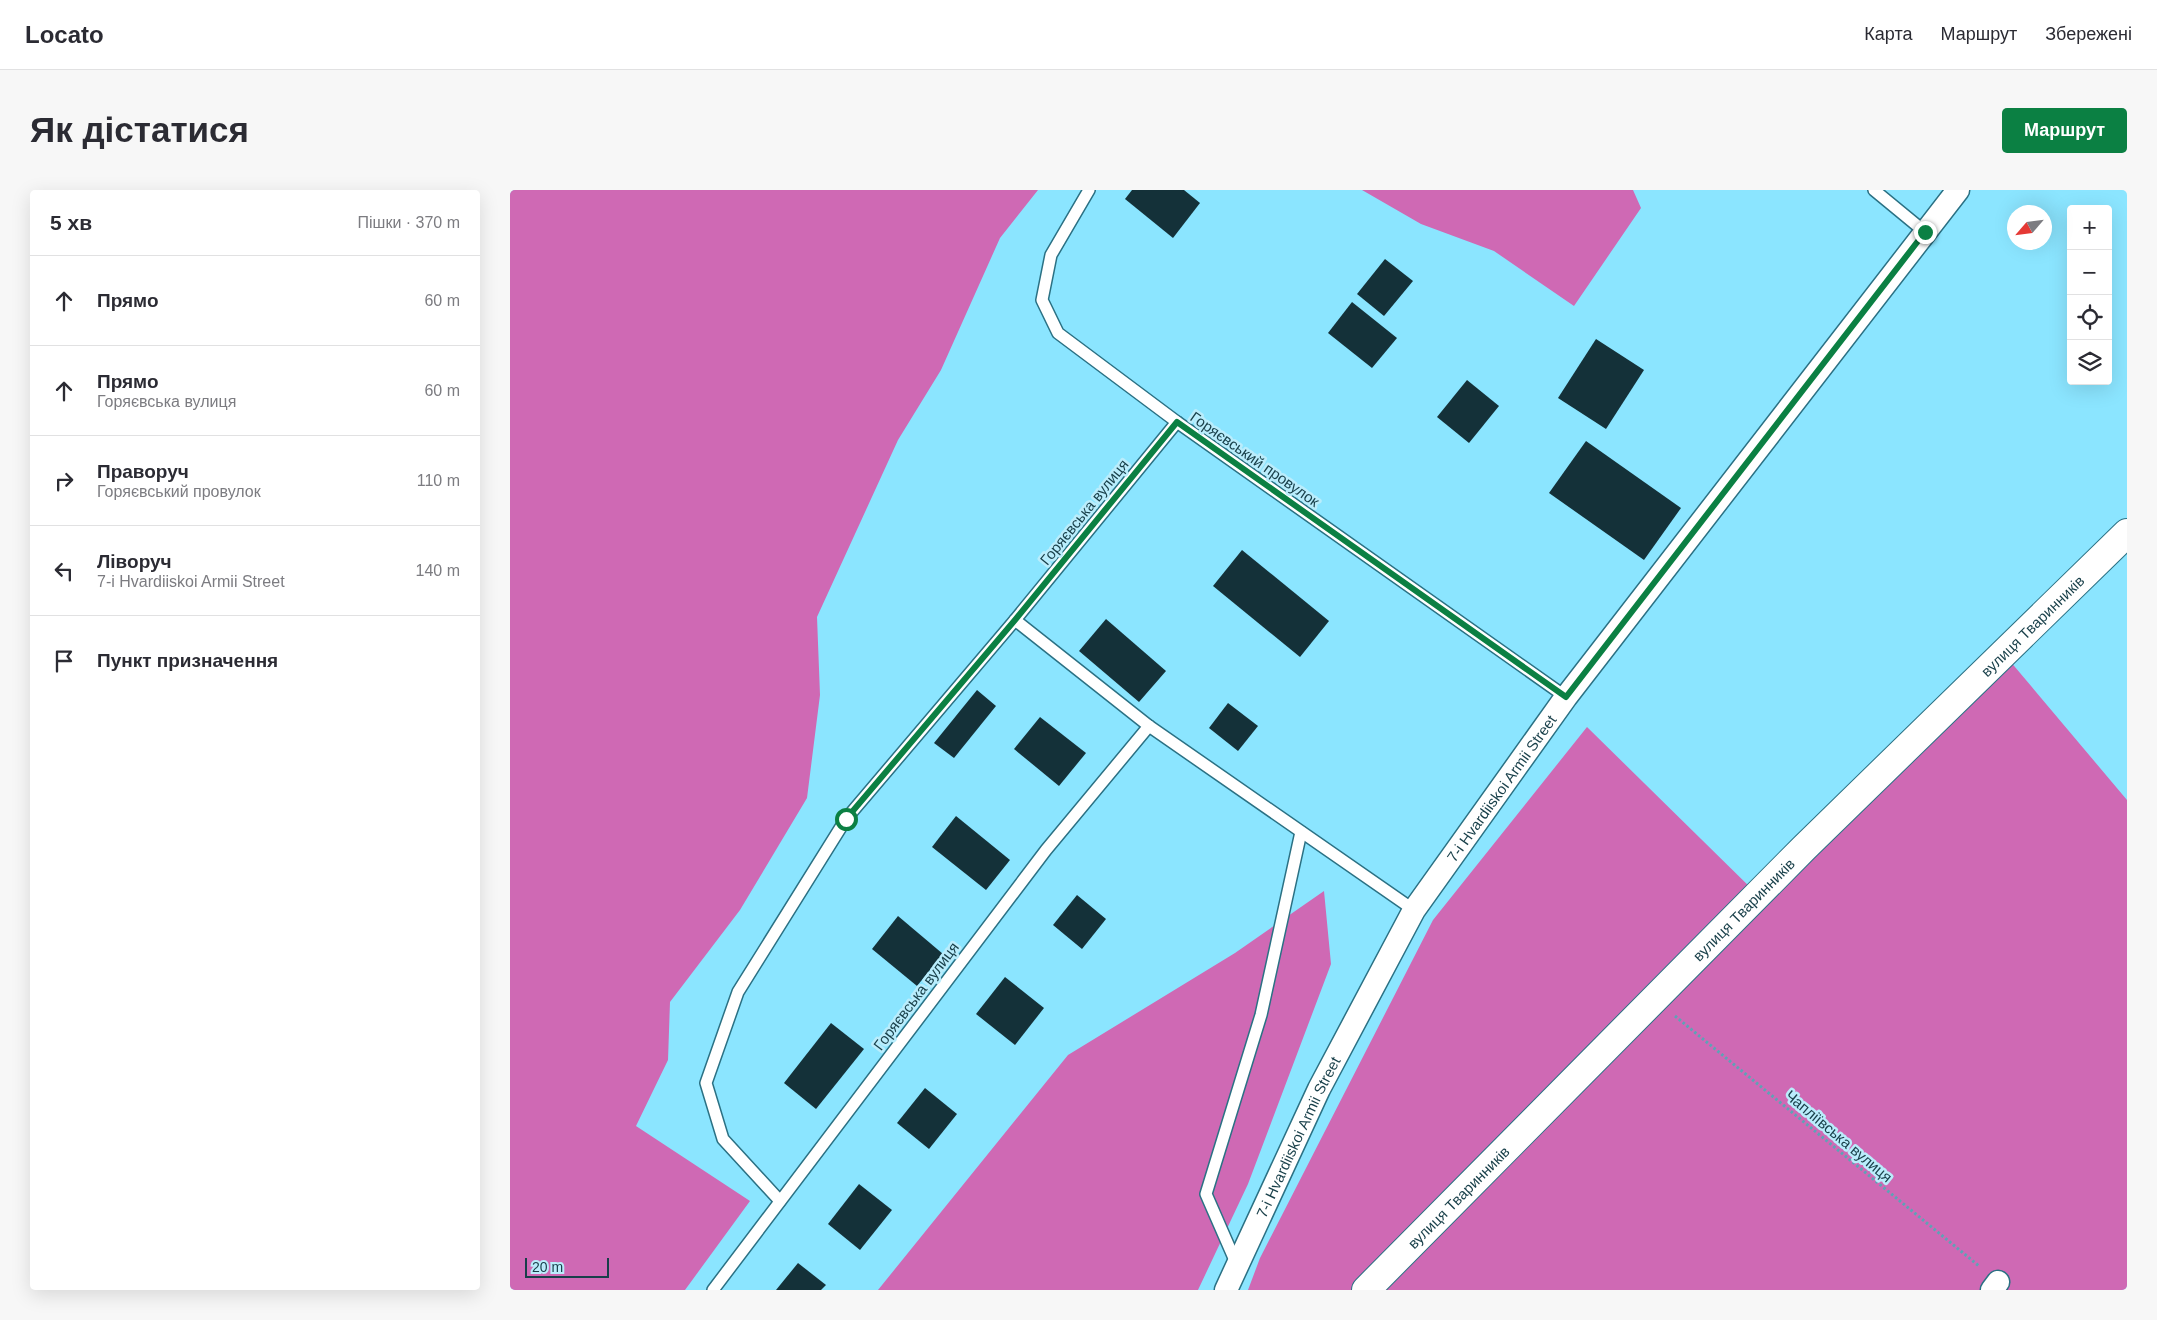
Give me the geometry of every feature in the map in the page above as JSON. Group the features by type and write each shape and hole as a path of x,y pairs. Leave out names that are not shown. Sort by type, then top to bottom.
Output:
{"main road":[{"name":"вулиця Тваринників","path":"1366,1290 1804,848 2127,533"}],"street":[{"name":"7-i Hvardiiskoi Armii Street","path":"1226,1290 1319,1090 1414,910 1566,697 1958,190"}],"lane":[{"name":"Горяєвський провулок","path":"1089,190 1051,255 1042,300 1058,333 1177,422 1566,697"},
{"path":"1874,190 1887,195 1925,232"},
{"name":"Горяєвська вулиця","path":"780,1201 723,1139 706,1083 738,992 846,819 1015,620 1177,422"},
{"path":"1015,620 1149,726 1414,910"},
{"name":"Горяєвська вулиця","path":"713,1290 1046,850 1149,726"},
{"path":"1237,1265 1206,1194 1261,1015 1301,832"}],"path":[{"name":"Чапліївська вулиця","path":"1655,999 1995,1286"}],"shaded area":[{"path":"510,190 1038,190 1000,238 941,370 898,440 817,617 820,695 807,798 740,910 670,1002 668,1060 636,1126 750,1201 685,1290 510,1290"},
{"path":"1362,190 1633,190 1641,208 1574,306 1494,251 1421,224"},
{"path":"2004,654 2127,800 2127,1290 1248,1290 1260,1258 1433,920 1587,727 1758,895"},
{"path":"1324,891 1331,964 1248,1184 1198,1290 878,1290 1068,1055 1235,953"}],"building":[{"path":"1132,190 1184,190 1200,203 1173,238 1125,199"},
{"path":"1385,259 1413,281 1384,316 1357,294"},
{"path":"1352,302 1397,338 1372,368 1328,333"},
{"path":"1596,339 1644,370 1606,429 1558,398"},
{"path":"1467,380 1499,406 1469,443 1437,417"},
{"path":"1586,441 1681,508 1644,560 1549,493"},
{"path":"1242,550 1329,621 1300,657 1213,586"},
{"path":"1106,619 1166,671 1139,702 1079,651"},
{"path":"977,690 996,706 954,758 934,743"},
{"path":"1228,703 1258,726 1238,751 1209,728"},
{"path":"1040,717 1086,753 1059,786 1014,749"},
{"path":"956,816 1010,860 986,890 932,847"},
{"path":"1077,895 1106,919 1082,949 1053,925"},
{"path":"898,916 943,954 917,986 872,949"},
{"path":"1005,977 1044,1008 1015,1045 976,1014"},
{"path":"831,1023 864,1049 816,1109 784,1083"},
{"path":"925,1088 957,1114 929,1149 897,1123"},
{"path":"859,1184 892,1210 860,1250 828,1224"},
{"path":"798,1263 826,1285 821,1290 776,1290"}],"route":[{"path":"846,819 1015,620 1177,422 1566,697 1925,232"}]}
